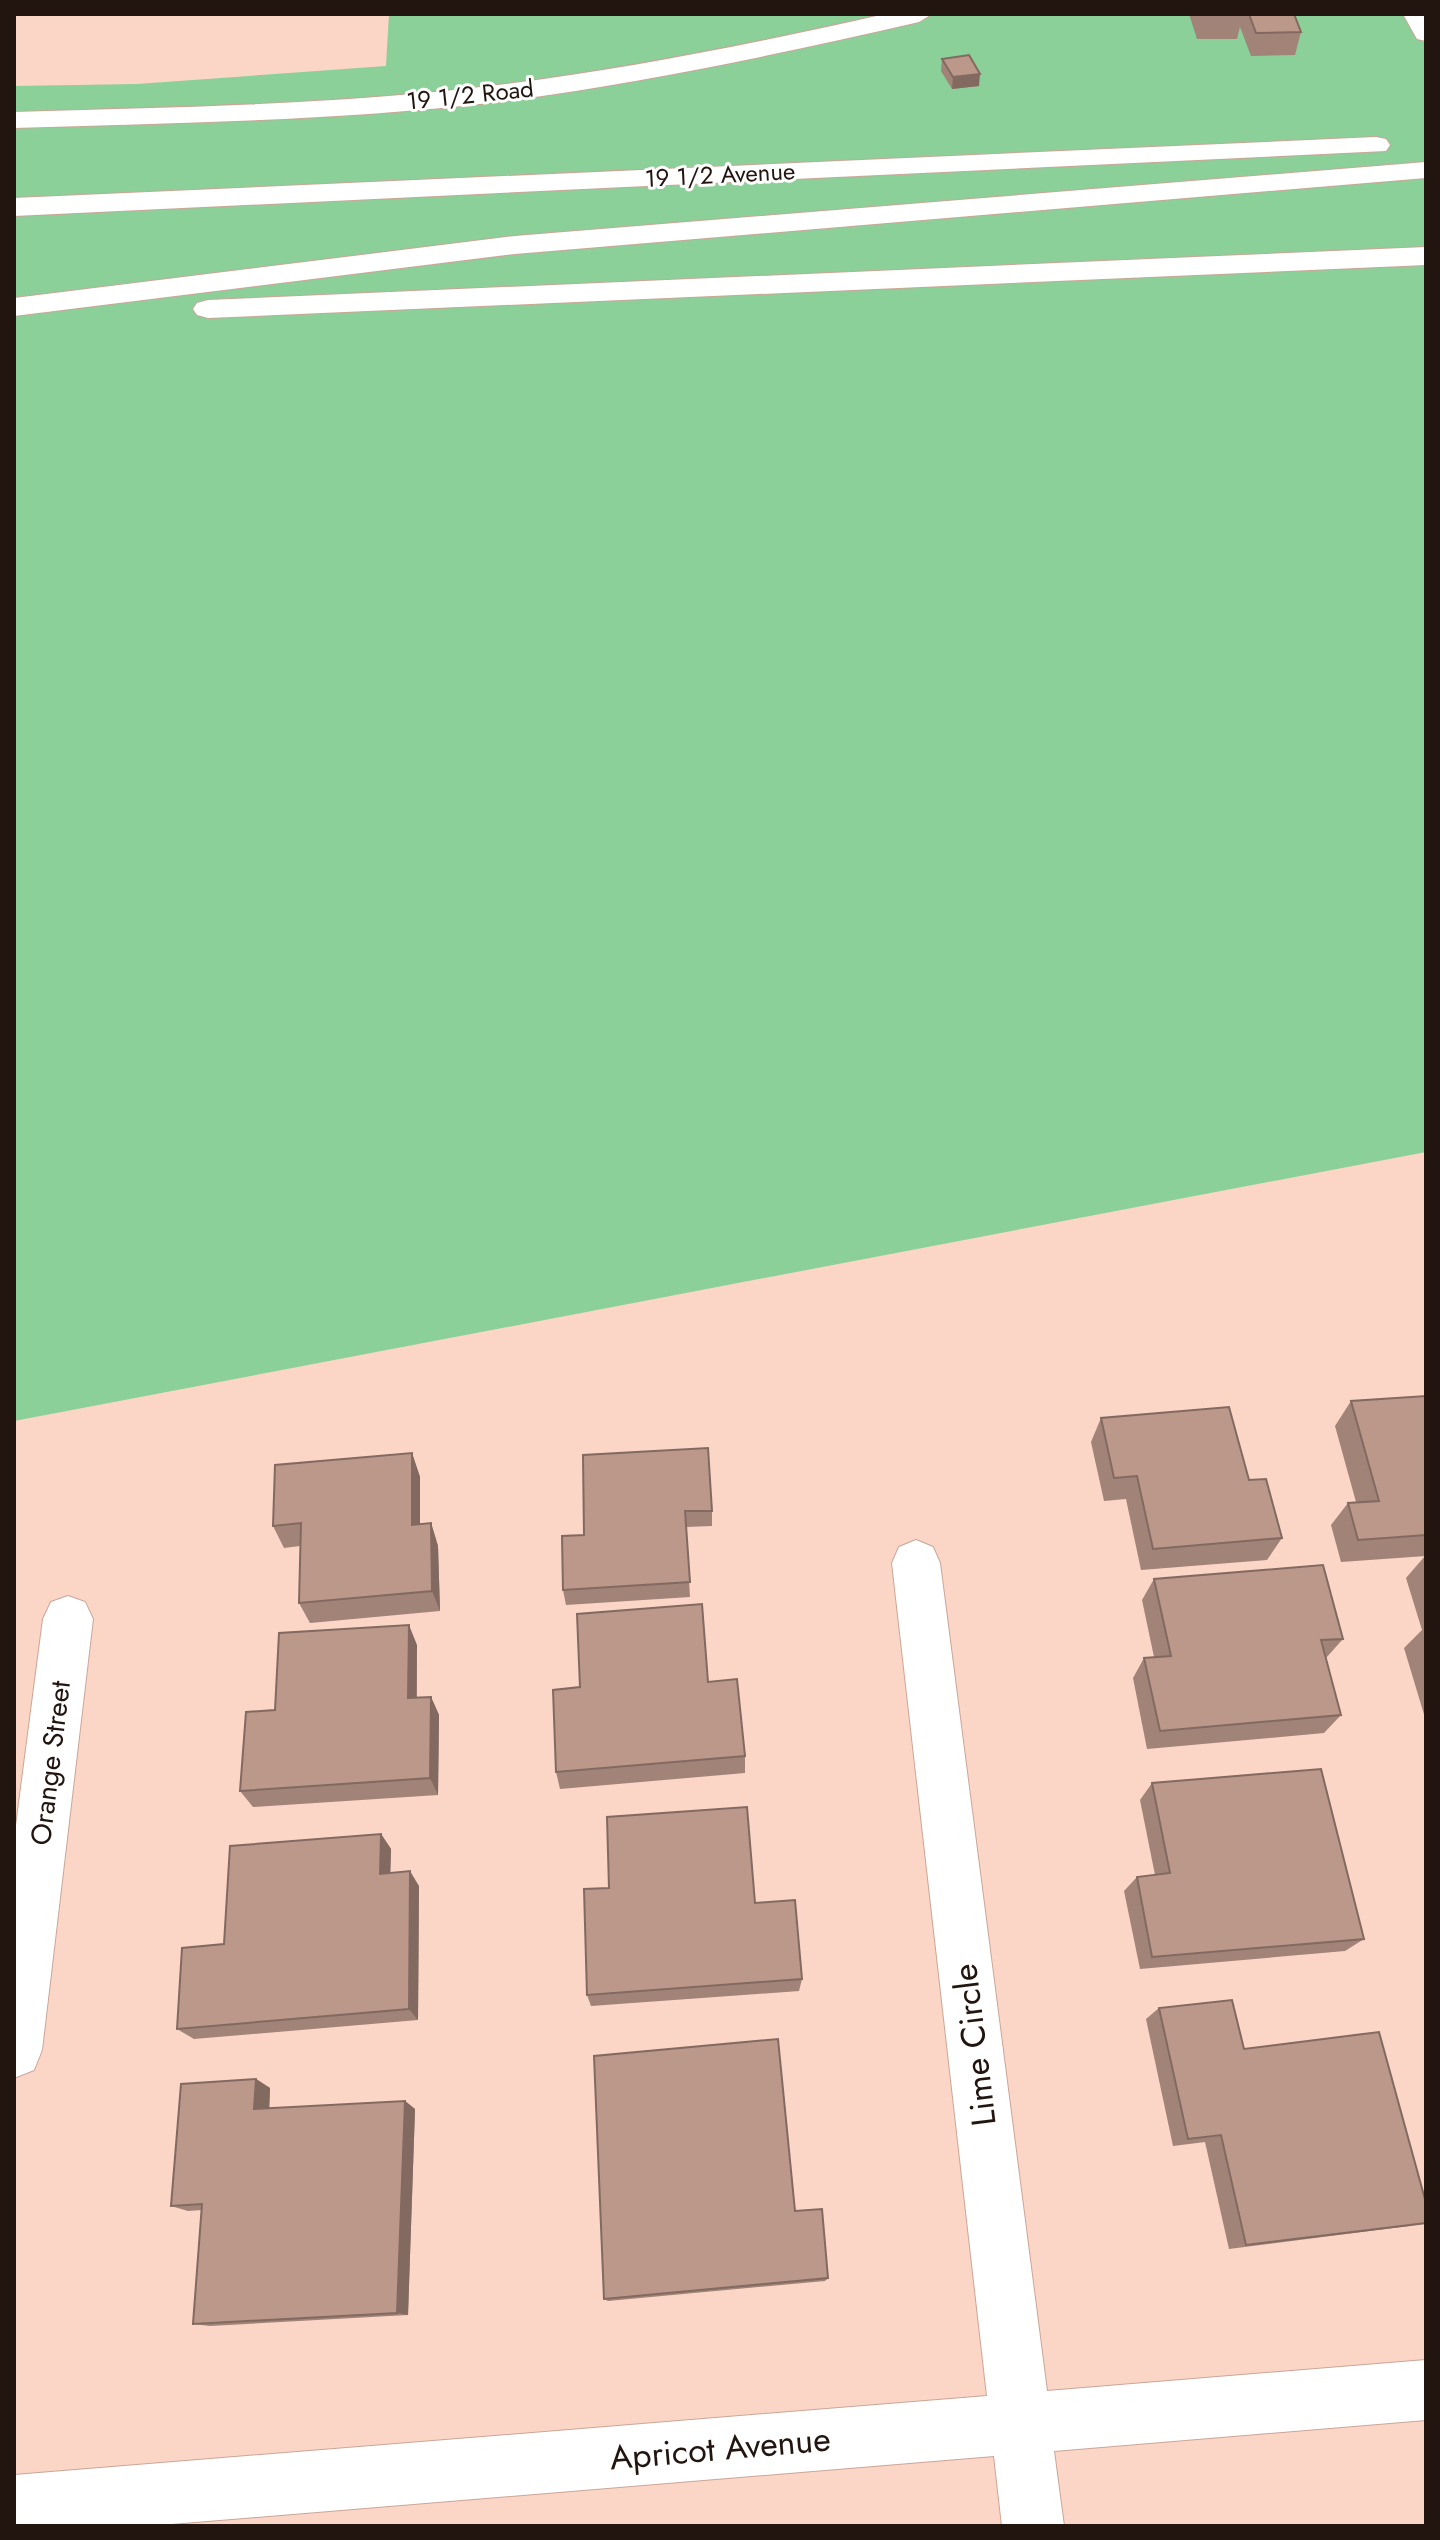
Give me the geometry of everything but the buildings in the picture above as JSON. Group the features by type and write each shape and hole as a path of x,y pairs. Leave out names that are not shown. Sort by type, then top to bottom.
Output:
{"main road":[{"name":"19 1/2 Road","path":"14,120 335,107 561,86 657,71 919,14"},
{"path":"1416,14 1426,33"},
{"name":"19 1/2 Avenue","path":"14,207 1426,143"},
{"path":"14,307 515,245 1426,170"},
{"path":"14,318 1426,256"},
{"name":"Lime Circle","path":"916,1563 1033,2526"},
{"name":"Orange Street","path":"14,2050 68,1619"},
{"name":"Apricot Avenue","path":"14,2506 1426,2390"}],"green space":[{"path":"389,14 1426,14 1426,1152 14,1421 14,86 137,84 386,66"}]}
